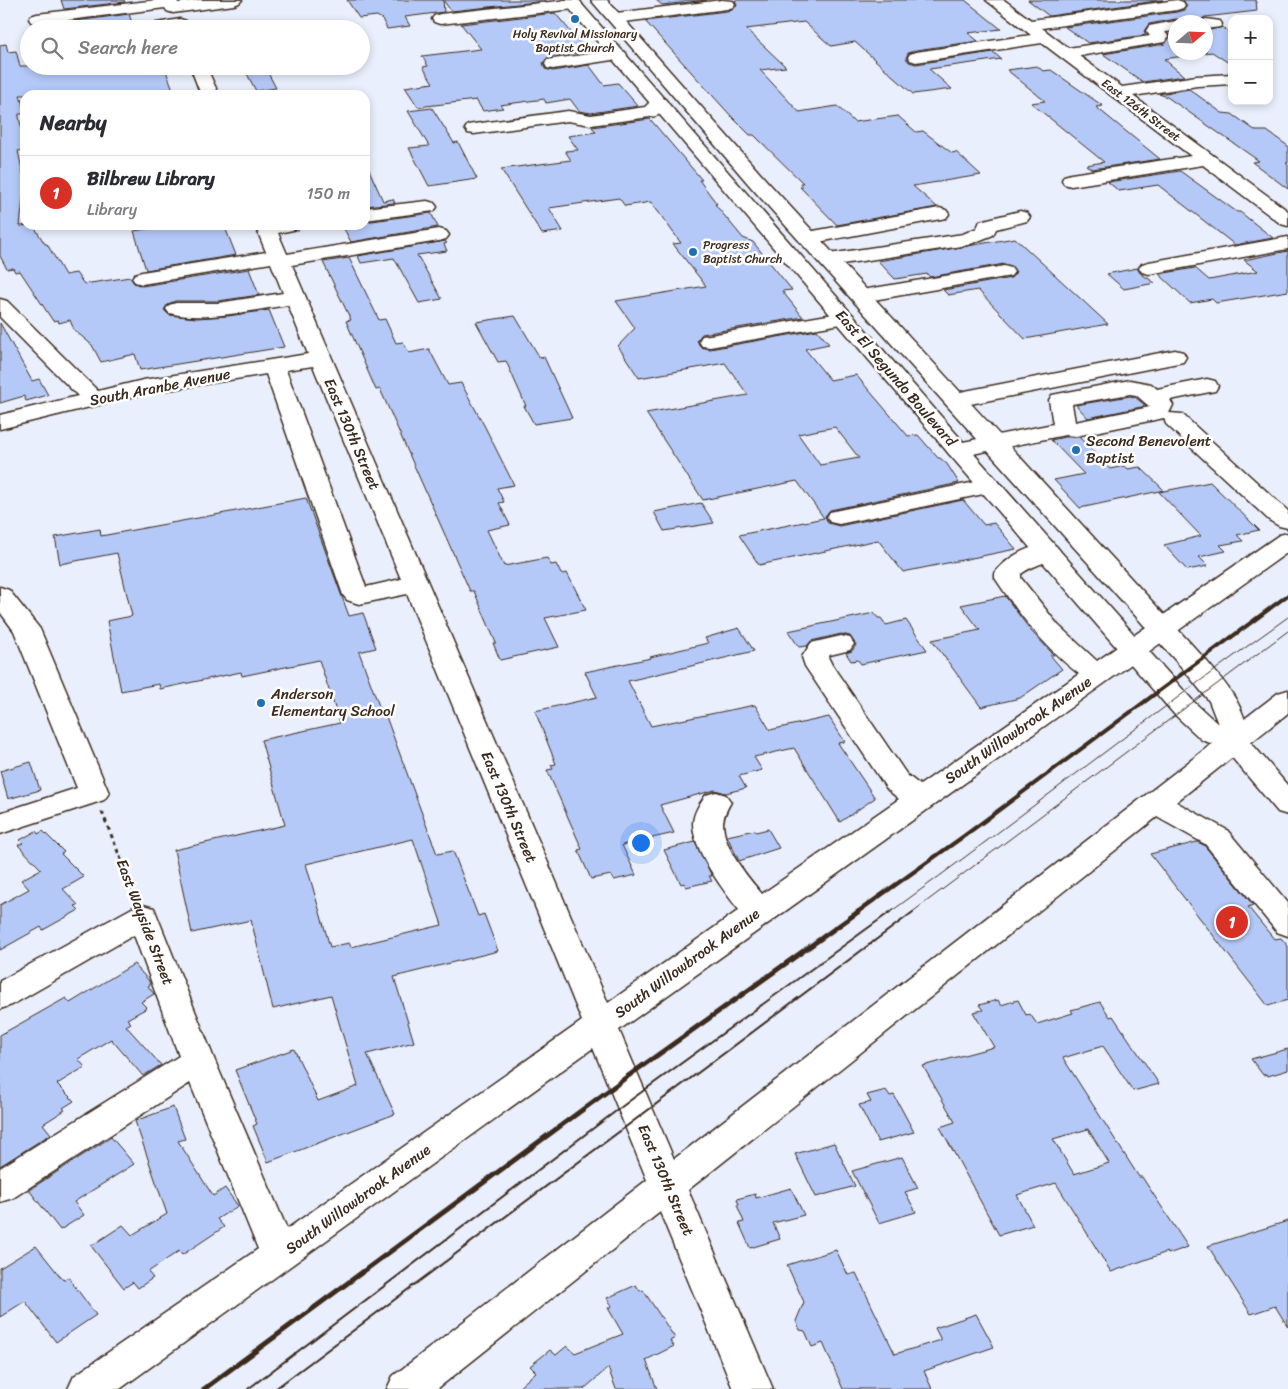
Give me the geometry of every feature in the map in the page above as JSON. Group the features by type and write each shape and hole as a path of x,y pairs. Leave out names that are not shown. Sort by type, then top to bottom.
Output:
{"street":[{"path":"163,20 176,13 212,1 234,0"},
{"path":"607,9 673,0"},
{"name":"East 126th Street","path":"994,0 1288,220"},
{"path":"440,19 572,2"},
{"name":"East El Segundo Boulevard","path":"572,2 958,450 1201,725 1212,733 1234,741 1288,805"},
{"path":"38,19 136,4 176,13"},
{"path":"607,9 727,4"},
{"path":"1028,26 1177,5"},
{"name":"East El Segundo Boulevard","path":"607,9 808,238 1163,629 1224,701 1235,729 1234,741"},
{"path":"1065,53 1159,39 1160,36 1154,31 1155,29 1168,27"},
{"path":"916,57 1045,38"},
{"path":"553,64 619,55"},
{"path":"202,75 208,90"},
{"path":"1118,93 1228,78"},
{"path":"474,129 568,116 579,120 591,120 650,112 659,103 686,100"},
{"path":"1070,180 1206,159"},
{"path":"370,213 427,207"},
{"path":"808,238 939,214"},
{"path":"829,260 968,239 986,231 987,225 1020,217"},
{"name":"East 130th Street","path":"267,230 754,1389"},
{"path":"142,278 439,235"},
{"path":"1148,268 1288,243"},
{"path":"862,296 1004,272"},
{"path":"176,309 218,309 295,298"},
{"path":"0,305 93,399"},
{"path":"710,341 845,318"},
{"path":"955,400 1175,357"},
{"name":"South Aranbe Avenue","path":"0,422 143,388 321,358"},
{"path":"274,366 356,594 359,596 416,584"},
{"path":"1152,397 1207,386"},
{"path":"958,450 1065,428 1076,429 1159,412 1162,406 1143,388 1130,387 1060,400 1065,428"},
{"path":"1174,419 1278,515 1288,522"},
{"path":"839,517 990,486"},
{"name":"South Willowbrook Avenue","path":"88,1389 919,799 1288,540"},
{"path":"1047,551 1024,560 1011,568 1008,578 1058,640 1077,660 1097,674"},
{"path":"0,595 28,629 94,793 0,824"},
{"path":"841,644 820,649 815,657 819,666 897,782 919,799"},
{"path":"407,1389 1288,699"},
{"path":"716,802 709,815 709,834 739,888 760,912"},
{"path":"1154,803 1216,837 1288,924"},
{"path":"0,996 143,916"},
{"name":"East Wayside Street","path":"143,916 198,1061 279,1255"},
{"path":"0,1187 198,1061"}],"path":[{"name":"East Wayside Street","path":"94,793 143,916"}],"building":[{"path":"61,0 124,0 125,2 64,9"},
{"path":"347,0 443,0 444,12 405,17 410,26 387,29 382,19 377,16 359,18"},
{"path":"443,0 546,0 546,1 451,11"},
{"path":"656,0 707,0 662,5"},
{"path":"735,0 965,0 1001,29 968,33 978,41 916,50 908,53 906,58 909,62 916,64 993,52 1001,59 929,69 952,89 913,94 855,42 831,46 804,22 746,29 786,67 760,70 799,112 837,106 854,122 898,116 916,132 923,131 952,153 956,152 981,175 913,186 937,207 837,225 800,187 803,187 800,183 803,183 754,135 750,135 732,117 645,21 727,11 735,8 737,5"},
{"path":"1028,0 1163,0 1049,16"},
{"path":"1183,0 1256,0 1257,11 1213,16 1168,15 1168,20 1149,24 1144,31 1146,35 1088,43 1065,27 1177,12 1184,10 1187,6"},
{"path":"555,13 587,51 547,58 543,63 545,69 553,71 589,65 604,85 618,83 638,106 591,113 579,111 570,99 546,103 544,99 500,105 503,108 483,111 476,100 418,107 405,87 433,83 423,67 428,66 422,56 481,49 461,24"},
{"path":"129,14 131,20 83,20"},
{"path":"1222,27 1228,31 1228,62 1213,53 1213,29"},
{"path":"1168,40 1168,58 1164,59 1184,76 1143,82 1103,54 1165,44"},
{"path":"6,44 8,52 16,51 20,75 167,75 173,90 20,90 20,151 18,151 20,160 20,230 36,230 45,244 47,244 65,275 76,273 84,284 130,277 134,283 142,286 249,269 259,295 218,301 175,301 168,304 164,310 169,315 197,318 269,310 284,347 140,370 135,354 101,362 92,345 74,330 70,320 59,323 58,320 53,321 20,271 15,272 13,268 7,269 0,256 0,45"},
{"path":"1037,66 1043,71 1051,70 1103,106 1096,107 1160,159 1092,169 1086,165 1104,162 1031,103 1045,101 1007,70"},
{"path":"248,75 269,75 276,88 263,90 255,90"},
{"path":"1189,89 1222,113 1232,114 1256,131 1267,131 1288,146 1288,163 1286,163 1288,165 1288,189 1252,162 1259,161 1167,97 1159,94"},
{"path":"432,108 454,143 458,142 477,179 429,186 409,148 429,146 408,111"},
{"path":"650,119 702,180 699,180 718,208 743,238 753,242 792,290 782,291 803,317 702,334 697,340 700,347 710,349 817,330 829,344 805,349 830,380 856,375 908,436 918,435 938,458 947,464 959,483 830,510 825,516 828,523 839,526 963,500 984,525 994,523 1016,549 903,572 878,540 759,565 739,535 824,518 797,481 703,500 646,413 748,395 725,363 639,378 618,346 635,328 616,301 706,286 673,244 681,243 651,202 625,206 619,198 549,208 563,231 542,234 501,169 571,160 565,151 578,150 568,136 596,132 592,127","holes":["835,427 859,458 820,465 798,434"]},
{"path":"1180,171 1237,212 1240,212 1273,238 1235,245 1158,185 1119,191 1108,182"},
{"path":"370,172 383,201 393,199 395,203 370,206"},
{"path":"431,213 438,227 351,242 345,230 370,230 370,221"},
{"path":"226,230 236,255 146,270 134,231"},
{"path":"1015,238 1108,324 1025,339 978,290 948,295 943,290 1011,278 1016,272 1012,266 1004,264 930,277 927,274 895,279 878,261"},
{"path":"445,241 447,243 444,244 447,251 417,255 442,299 419,303 394,258 361,263 358,256"},
{"path":"1288,251 1288,291 1216,303 1212,299 1190,303 1159,274 1195,268 1209,280 1258,271 1244,260"},
{"path":"349,258 379,320 385,319 396,343 403,342 409,353 429,349 448,385 461,383 485,427 514,485 497,488 504,502 499,503 510,525 487,530 504,566 547,558 551,565 556,564 561,574 567,573 586,610 545,618 559,647 500,660 493,643 496,643 474,591 470,591 380,389 376,390 346,321 351,320 323,262"},
{"path":"1137,268 1140,273 1155,283 1124,289 1107,274"},
{"path":"515,316 540,358 544,357 572,418 534,424 524,406 526,406 506,361 498,362 476,322"},
{"path":"0,323 32,381 39,379 48,395 26,401 24,396 0,403"},
{"path":"1130,396 1135,397 1146,406 1088,418 1076,405"},
{"path":"1079,437 1110,469 1125,466 1128,469 1140,467 1164,490 1080,508 1054,480 1084,474 1051,440"},
{"path":"1210,482 1259,530 1237,535 1243,541 1220,545 1226,551 1199,557 1208,566 1187,570 1164,545 1201,536 1159,492"},
{"path":"306,498 349,616 363,613 376,648 359,652 382,714 385,714 437,854 453,851 478,916 484,914 498,951 394,977 414,1042 367,1054 395,1114 268,1162 253,1126 257,1124 235,1070 294,1049 318,1101 358,1086 331,995 273,1009 251,920 192,933 174,850 285,825 261,740 340,723 319,660 242,676 241,672 160,689 159,684 121,691 107,621 132,616 117,553 60,564 55,537 100,529 101,536","holes":["413,839 442,925 351,947 349,943 330,947 306,864"]},
{"path":"701,503 714,523 664,531 654,512"},
{"path":"1005,596 1031,631 1054,655 1050,655 1062,669 1020,698 981,707 932,640 980,630 961,605"},
{"path":"874,613 886,625 906,620 927,650 861,664 858,660 851,661 846,653 852,651 856,645 850,636 841,634 811,641 807,646 799,647 788,631"},
{"path":"739,628 754,651 628,681 651,726 755,705 770,730 829,717 845,742 838,743 875,798 840,822 794,748 754,757 762,770 739,776 746,788 726,793 715,790 660,805 674,833 622,845 636,875 614,880 611,875 591,879 578,850 582,849 547,770 553,769 551,765 556,764 535,711 597,697 585,672 651,658 708,643 705,638"},
{"path":"31,762 40,790 8,799 0,771"},
{"path":"768,829 779,848 739,861 727,836"},
{"path":"36,831 38,834 43,831 64,852 61,854 84,877 63,889 78,905 75,906 79,910 43,930 41,927 0,950 0,905 29,889 21,880 41,869 18,845 23,843 20,840"},
{"path":"695,842 712,876 709,876 712,881 686,887 684,883 681,884 664,850"},
{"path":"1197,842 1204,845 1253,905 1248,907 1274,939 1281,938 1288,946 1288,1000 1268,1006 1150,854"},
{"path":"134,964 149,981 150,985 148,986 154,994 141,1002 147,1008 127,1019 131,1023 126,1026 161,1065 143,1076 111,1039 78,1059 85,1067 57,1084 74,1101 63,1108 65,1110 43,1124 51,1134 0,1166 0,1035 66,998 70,1003"},
{"path":"998,1000 1001,1005 1018,1000 1026,1015 1030,1014 1037,1024 1073,1013 1071,1010 1100,1002 1110,1017 1113,1016 1159,1084 1133,1091 1103,1046 1063,1058 1139,1177 1142,1177 1188,1247 1168,1254 1167,1252 1111,1272 1056,1183 1017,1195 1033,1225 999,1235 940,1127 955,1122 923,1066 994,1047 973,1012 983,1010 979,1005","holes":["1088,1129 1109,1163 1074,1174 1053,1139"]},
{"path":"1288,1049 1288,1070 1268,1076 1267,1074 1263,1075 1251,1059"},
{"path":"886,1090 890,1096 894,1095 914,1132 878,1142 859,1105 871,1102 867,1095"},
{"path":"173,1107 185,1139 178,1141 213,1196 225,1188 238,1206 217,1219 224,1227 182,1255 179,1251 148,1272 153,1278 138,1288 133,1282 124,1288 91,1246 123,1225 132,1235 167,1214 135,1121"},
{"path":"111,1137 134,1164 74,1202 84,1215 60,1230 29,1190"},
{"path":"834,1143 855,1186 816,1197 795,1154"},
{"path":"902,1157 918,1188 905,1192 916,1212 879,1223 852,1171"},
{"path":"791,1188 804,1215 773,1223 780,1239 750,1248 739,1223 744,1222 737,1205 739,1205 737,1199 755,1194 756,1198"},
{"path":"1288,1221 1288,1327 1275,1306 1251,1314 1208,1246"},
{"path":"36,1246 63,1280 68,1277 96,1315 56,1342 25,1301 0,1317 0,1268"},
{"path":"836,1250 848,1275 856,1273 895,1354 941,1340 935,1328 976,1314 994,1347 924,1371 932,1389 843,1389 823,1343 812,1347 805,1331 800,1330 796,1321 804,1302 787,1265"},
{"path":"636,1285 640,1291 643,1290 675,1338 670,1341 674,1346 646,1360 657,1389 616,1389 608,1368 584,1389 517,1389 536,1372 530,1366 550,1350 556,1355 567,1346 575,1353 623,1334 608,1308 612,1306 607,1298"}],"tram line":[{"path":"889,913 1288,617"},
{"path":"911,913 1288,631"},
{"path":"248,1389 632,1099 890,912"},
{"path":"275,1389 913,912"}],"railway":[{"path":"856,913 964,836 1288,595"},
{"path":"204,1389 624,1079 858,912"}],"place":[{"name":"Holy Revival Missionary Baptist Church","path":"575,19"},
{"name":"Progress Baptist Church","path":"693,252"},
{"name":"Second Benevolent Baptist","path":"1076,450"},
{"name":"Anderson Elementary School","path":"261,703"},
{"name":"Bilbrew Library","path":"1232,922"}]}
